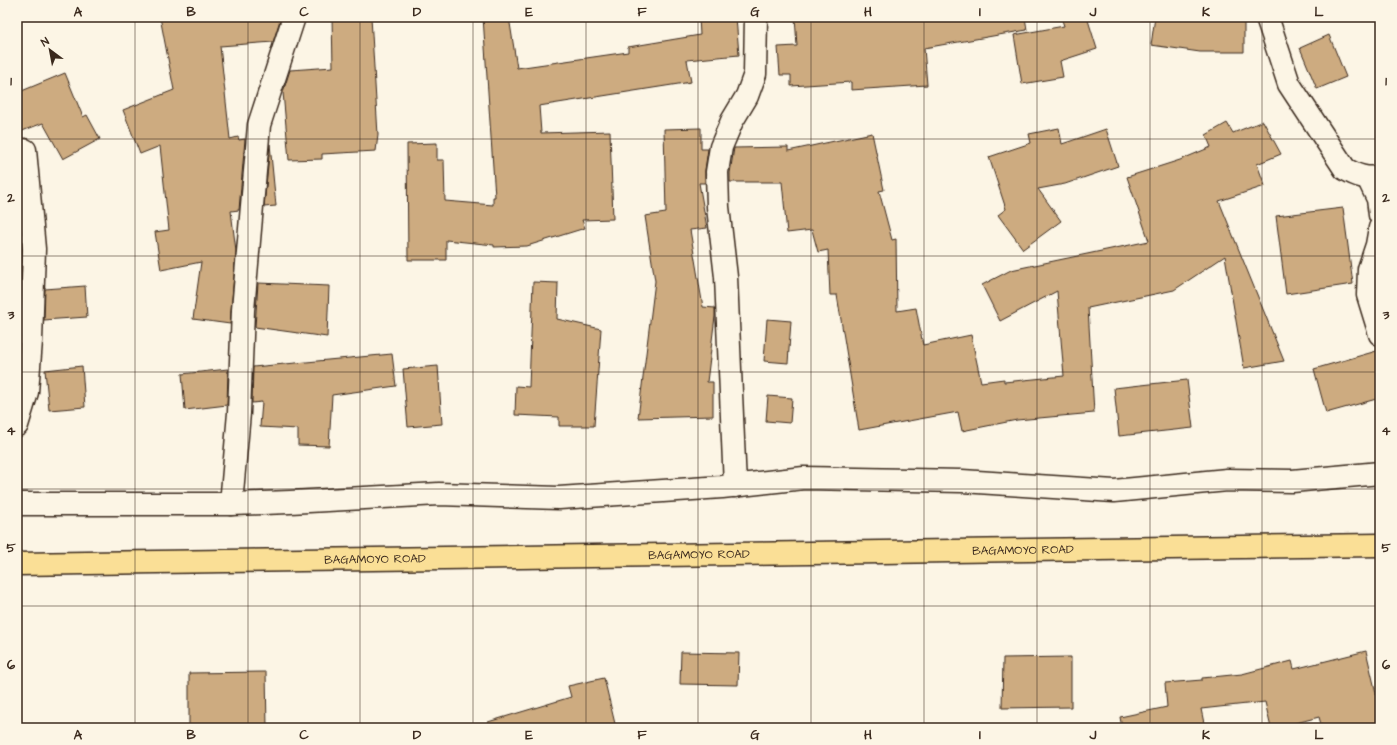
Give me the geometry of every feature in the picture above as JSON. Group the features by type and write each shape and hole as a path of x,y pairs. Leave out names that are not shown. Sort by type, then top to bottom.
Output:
{"highway":[{"name":"BAGAMOYO ROAD","path":"17,564 1380,545"}],"street":[{"path":"231,504 239,413 244,310 259,125 294,17"},
{"path":"735,486 726,277 718,207 717,172 721,147 732,122 747,96 755,74 756,17"},
{"path":"1267,17 1289,84 1345,169 1356,176 1374,178 1380,215"},
{"path":"17,425 27,392 31,341 34,249 25,150"},
{"path":"1380,228 1377,245 1369,269 1368,295 1380,334"},
{"path":"17,504 231,504 439,494 559,498 735,486 804,478 962,480 1114,491 1227,480 1292,481 1380,473"}],"building":[{"path":"160,17 281,17 273,42 220,46 230,139 238,137 239,140 245,139 239,210 231,211 236,251 230,324 193,319 201,262 161,270 155,232 169,230 160,146 140,154 123,110 174,90"},
{"path":"332,17 371,17 378,135 376,151 322,154 322,159 289,160 283,92 290,70 333,67"},
{"path":"483,17 509,17 517,68 628,52 628,47 700,35 699,17 736,17 739,55 687,60 691,82 539,106 541,133 610,131 613,219 582,220 585,228 527,246 494,247 494,245 446,240 446,260 408,260 407,144 437,143 437,160 444,160 445,201 493,205 493,197 495,197"},
{"path":"795,17 1025,17 1027,30 924,48 927,85 851,90 851,82 791,86 791,75 780,75 778,47 797,46"},
{"path":"1061,17 1087,17 1097,49 1060,61 1063,77 1022,84 1014,35 1064,26"},
{"path":"1155,17 1244,17 1244,52 1200,52 1151,45"},
{"path":"1329,35 1346,77 1317,89 1300,48"},
{"path":"65,73 83,117 87,115 100,139 63,159 43,123 17,133 17,93"},
{"path":"1263,121 1281,154 1257,164 1265,186 1219,201 1284,361 1244,368 1225,256 1174,290 1088,308 1094,413 1017,420 962,431 958,412 859,430 837,295 830,295 828,250 818,252 812,230 787,233 782,182 730,182 734,148 788,147 788,151 872,133 884,190 879,191 892,240 896,239 897,311 916,308 923,345 971,335 981,382 1004,379 1004,382 1064,376 1057,291 1000,321 982,285 1011,270 1149,241 1127,177 1180,160 1211,147 1206,135 1227,123 1233,133"},
{"path":"701,128 701,149 708,149 705,183 699,183 707,228 690,230 703,307 715,308 707,382 713,382 713,416 638,418 655,281 645,216 666,213 664,129"},
{"path":"1059,128 1062,144 1106,129 1118,166 1065,184 1038,189 1061,221 1023,249 998,215 1006,209 989,157 1031,143 1029,134"},
{"path":"270,144 276,206 264,207"},
{"path":"1343,208 1353,284 1286,294 1276,216"},
{"path":"533,282 558,283 557,319 601,329 594,426 559,426 559,417 515,415 516,386 529,387"},
{"path":"258,283 329,286 327,337 255,327"},
{"path":"85,286 87,317 44,320 45,289"},
{"path":"17,291 20,291 19,321 17,322"},
{"path":"767,319 791,321 788,363 764,361"},
{"path":"1380,350 1380,398 1326,413 1314,369"},
{"path":"392,354 396,386 332,395 329,446 298,445 298,429 260,427 262,402 252,403 253,367"},
{"path":"82,366 85,407 49,410 45,370"},
{"path":"438,366 442,424 408,427 403,369"},
{"path":"228,369 227,405 185,410 182,374"},
{"path":"1187,380 1193,428 1119,436 1114,388"},
{"path":"768,396 792,398 790,423 766,421"},
{"path":"1366,651 1380,710 1380,728 1322,728 1319,717 1277,728 1271,728 1265,702 1201,709 1205,728 1122,728 1120,717 1167,707 1165,683 1202,680 1202,678 1242,674 1292,661 1294,669"},
{"path":"681,652 739,653 738,685 680,684"},
{"path":"1071,657 1071,707 1002,708 1003,658"},
{"path":"266,672 267,728 189,728 189,673"},
{"path":"604,678 616,728 489,728 488,722 571,697 568,686"}]}
